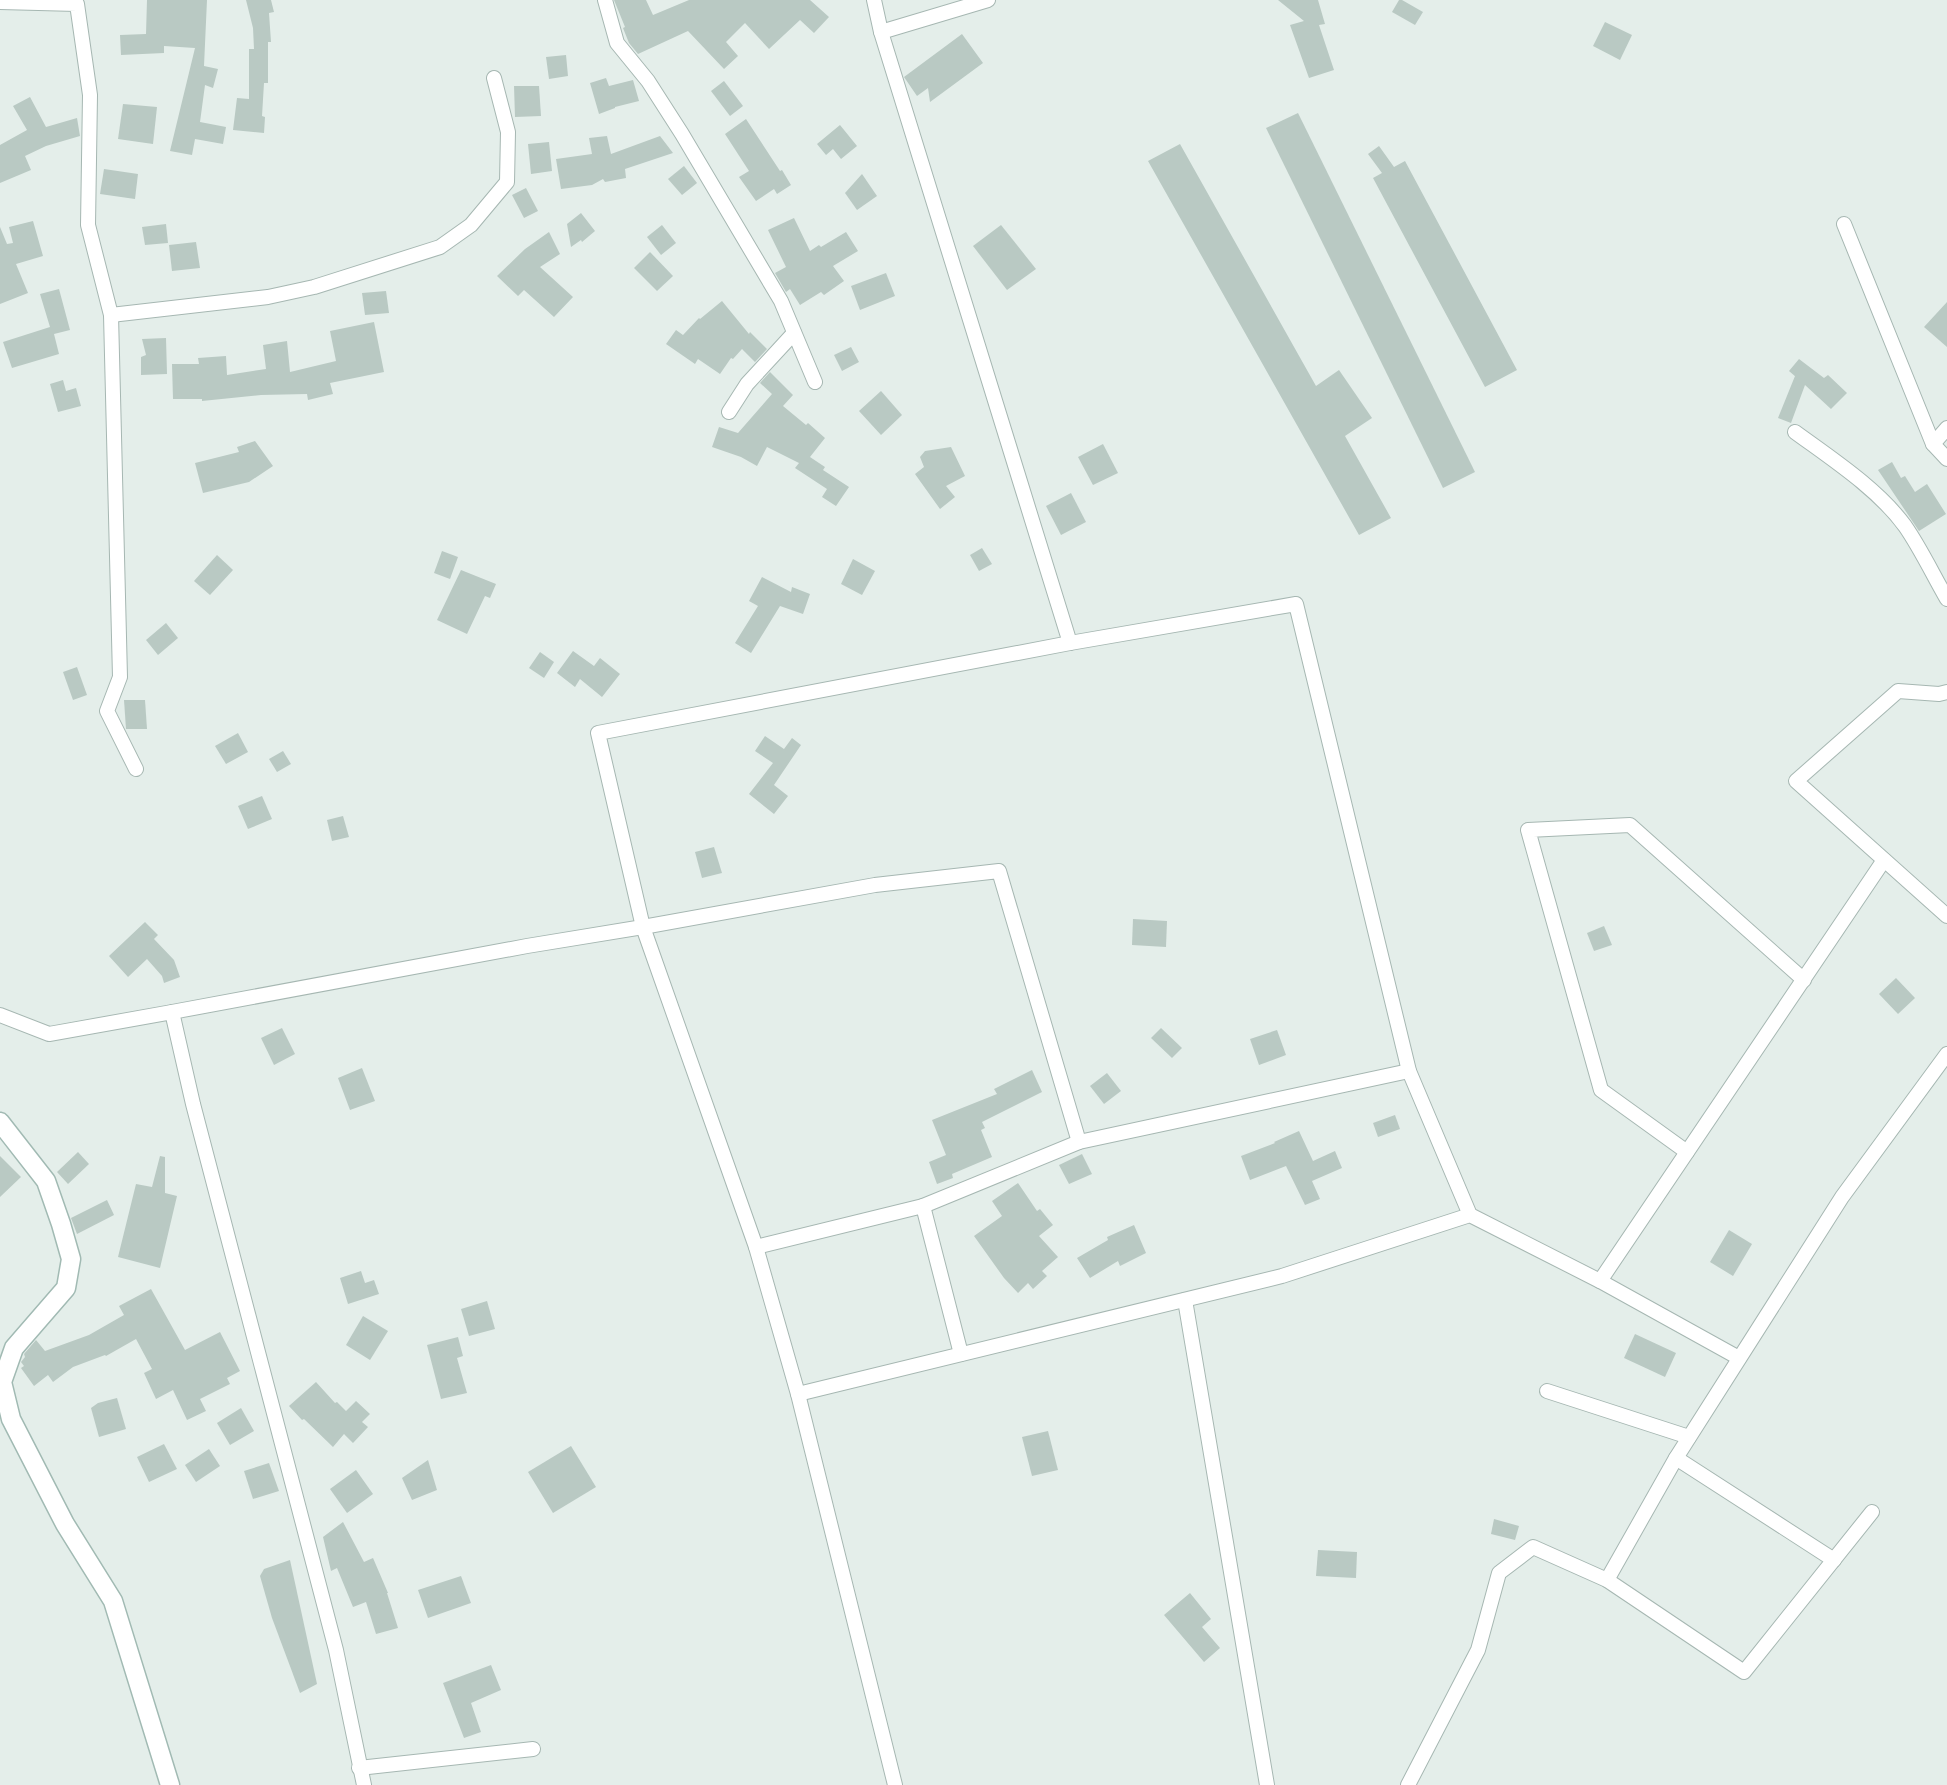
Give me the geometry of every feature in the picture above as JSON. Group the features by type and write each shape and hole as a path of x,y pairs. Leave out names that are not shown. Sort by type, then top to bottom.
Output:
{"street":[{"path":"606,0 617,43 648,81 682,134 781,302 815,381"},
{"path":"874,0 881,32 1070,643"},
{"path":"881,32 988,0"},
{"path":"0,2 78,2 90,96 88,225 111,315 120,677 107,711 136,770"},
{"path":"111,315 268,297 314,287 440,247 471,225 507,182 508,132 494,78"},
{"path":"1844,224 1934,444 1947,459"},
{"path":"729,412 747,384 794,333"},
{"path":"1934,444 1947,428"},
{"path":"1795,432 1849,472 1882,501 1904,525 1947,599"},
{"path":"895,1785 798,1394 756,1248 643,927 598,733 1070,643 1296,604 1409,1071 1470,1215 1600,1281 1739,1358"},
{"path":"1947,692 1939,694 1898,691 1796,781 1947,916"},
{"path":"1687,1152 1601,1090 1528,830 1630,825 1804,980"},
{"path":"1600,1281 1884,860"},
{"path":"0,1015 49,1034 875,885 999,871 1080,1142"},
{"path":"172,1012 193,1104 336,1650 364,1785"},
{"path":"1607,1580 1676,1458 1842,1197 1947,1054"},
{"path":"756,1248 923,1206 1080,1142 1409,1071"},
{"path":"0,1122 46,1181 71,1259 66,1288 14,1348 2,1382 11,1419 60,1513 113,1601 170,1785"},
{"path":"923,1206 961,1354"},
{"path":"798,1394 1282,1276 1470,1215"},
{"path":"1185,1300 1267,1785"},
{"path":"1547,1391 1689,1437"},
{"path":"1676,1458 1834,1560"},
{"path":"1408,1785 1478,1650 1498,1573 1533,1547 1607,1580 1744,1672 1872,1512"},
{"path":"359,1768 533,1749"}],"building":[{"path":"147,0 207,0 204,66 218,69 213,88 205,85 200,122 226,127 223,144 195,139 192,155 170,151 195,48 164,46 164,53 121,55 120,35 146,34"},
{"path":"246,0 271,0 274,12 269,13 271,42 268,42 268,83 264,83 262,116 265,117 264,133 233,130 237,98 249,99 249,49 254,49 253,28"},
{"path":"614,0 646,0 653,15 689,0 810,0 829,17 814,33 800,20 769,49 745,23 726,42 738,56 724,69 688,31 638,54 629,43"},
{"path":"1278,0 1318,0 1325,24 1319,25 1334,70 1309,78 1290,25 1304,21"},
{"path":"1399,0 1423,12 1415,25 1392,12"},
{"path":"1605,22 1632,35 1620,60 1593,46"},
{"path":"962,34 983,63 930,102 928,88 917,96 904,77"},
{"path":"566,55 568,76 549,79 546,57"},
{"path":"606,78 609,86 633,80 639,101 599,114 590,83"},
{"path":"724,81 743,106 730,116 711,91"},
{"path":"514,86 539,86 541,116 515,117"},
{"path":"30,97 46,127 77,118 80,136 46,146 25,156 31,170 0,183 0,145 27,130 13,106"},
{"path":"123,104 157,107 153,144 118,139"},
{"path":"1298,113 1475,472 1443,488 1266,128"},
{"path":"746,119 791,185 777,194 774,189 756,201 739,177 749,171 725,134"},
{"path":"840,125 857,146 841,159 833,149 826,155 817,144"},
{"path":"607,136 611,154 660,136 673,153 625,169 626,178 605,182 603,179 592,185 561,189 556,159 592,154 589,138"},
{"path":"549,142 552,171 531,174 528,144"},
{"path":"1180,144 1316,386 1339,370 1372,418 1345,436 1391,518 1359,535 1148,161"},
{"path":"1379,146 1394,167 1405,161 1517,370 1485,387 1373,178 1382,173 1368,154"},
{"path":"684,166 697,183 682,195 668,179"},
{"path":"104,169 138,174 135,199 100,194"},
{"path":"862,174 877,196 857,210 845,193"},
{"path":"526,188 538,211 524,218 512,195"},
{"path":"581,213 595,231 582,242 581,240 571,247 567,224"},
{"path":"794,218 810,251 846,232 858,251 833,266 844,281 824,295 821,292 800,305 790,289 786,292 775,273 786,267 768,230"},
{"path":"33,221 43,256 16,264 28,293 0,304 0,227 7,244 13,243 9,227"},
{"path":"166,224 168,243 145,245 142,227"},
{"path":"662,225 676,243 661,255 647,237"},
{"path":"1001,225 1036,269 1007,290 973,246"},
{"path":"549,232 560,254 540,267 573,297 554,317 524,290 518,296 497,276 525,249"},
{"path":"196,242 200,268 172,271 169,245"},
{"path":"650,252 673,276 657,291 634,268"},
{"path":"886,273 895,296 860,310 851,286"},
{"path":"59,289 70,330 54,334 59,354 12,368 3,342 50,327 40,294"},
{"path":"386,291 389,313 365,315 362,293"},
{"path":"722,301 749,334 750,332 767,349 755,362 742,349 733,359 731,358 720,374 698,359 695,364 666,344 676,330 683,335 699,318"},
{"path":"1947,302 1947,347 1924,327"},
{"path":"374,322 384,372 330,383 333,394 308,400 307,394 261,395 202,401 202,399 173,399 172,364 199,364 198,358 226,356 227,375 266,369 263,345 287,341 290,372 336,361 330,331"},
{"path":"166,338 167,374 141,375 141,357 146,355 142,339"},
{"path":"851,347 859,362 842,371 834,355"},
{"path":"1799,359 1824,378 1828,375 1847,393 1831,409 1805,385 1791,423 1778,418 1795,376 1789,371"},
{"path":"770,372 793,395 783,406 825,438 810,457 825,467 823,470 849,487 836,506 822,497 827,489 795,468 799,463 767,447 757,466 741,457 712,447 719,427 738,433 772,394 760,383"},
{"path":"63,380 66,391 76,388 81,406 58,412 50,384"},
{"path":"881,391 902,415 881,435 859,411"},
{"path":"255,441 273,466 249,482 203,493 195,463 239,452 237,447"},
{"path":"1103,444 1118,473 1093,485 1078,457"},
{"path":"951,447 965,476 946,486 955,497 940,509 915,474 924,467 920,457 925,451"},
{"path":"1892,462 1901,478 1905,476 1915,492 1927,484 1946,514 1919,531 1878,470"},
{"path":"1071,493 1086,522 1061,535 1046,506"},
{"path":"982,548 992,564 979,571 970,555"},
{"path":"442,551 458,557 450,579 434,573"},
{"path":"217,555 233,570 210,595 194,581"},
{"path":"853,559 875,571 862,595 841,584"},
{"path":"461,570 496,584 490,598 485,596 467,634 437,620"},
{"path":"762,577 791,592 792,587 810,594 803,614 780,606 751,653 735,643 758,606 749,601"},
{"path":"166,623 178,638 158,655 146,640"},
{"path":"573,651 594,666 600,658 620,674 602,697 580,679 575,687 557,673"},
{"path":"540,652 554,662 544,678 529,668"},
{"path":"77,667 87,695 73,700 63,672"},
{"path":"124,700 145,700 147,729 126,729"},
{"path":"238,733 248,752 226,764 215,746"},
{"path":"765,736 784,749 792,738 801,745 774,785 788,796 774,814 749,794 773,763 755,751"},
{"path":"283,751 291,764 277,772 269,759"},
{"path":"262,796 272,819 248,829 238,806"},
{"path":"343,816 349,837 332,841 327,820"},
{"path":"714,847 722,873 702,878 695,852"},
{"path":"1133,919 1167,921 1166,947 1132,945"},
{"path":"145,922 158,935 154,939 174,960 180,977 164,983 162,976 147,959 128,977 109,956"},
{"path":"1604,926 1612,945 1594,951 1587,933"},
{"path":"1896,978 1915,998 1898,1014 1879,994"},
{"path":"282,1028 295,1054 274,1065 261,1038"},
{"path":"1161,1028 1182,1048 1172,1058 1151,1038"},
{"path":"1277,1030 1286,1055 1259,1065 1250,1039"},
{"path":"362,1068 375,1101 350,1110 338,1078"},
{"path":"1032,1070 1042,1092 982,1122 985,1128 981,1130 992,1157 952,1174 953,1178 937,1184 929,1162 946,1155 932,1120 997,1094 994,1089"},
{"path":"1107,1073 1121,1091 1104,1104 1090,1086"},
{"path":"1395,1115 1400,1129 1378,1137 1373,1123"},
{"path":"1299,1131 1313,1161 1335,1151 1342,1168 1312,1181 1320,1199 1305,1205 1286,1166 1250,1180 1241,1156"},
{"path":"78,1152 89,1164 68,1184 57,1172"},
{"path":"1082,1154 1092,1174 1069,1184 1059,1165"},
{"path":"0,1156 21,1177 0,1197"},
{"path":"160,1156 165,1157 165,1193 177,1196 160,1268 118,1257 136,1184 152,1187"},
{"path":"1018,1183 1037,1211 1040,1209 1053,1225 1039,1236 1058,1257 1042,1271 1047,1276 1033,1289 1028,1283 1018,1293 1004,1278 974,1236 1002,1216 992,1201"},
{"path":"107,1200 114,1215 77,1234 71,1218"},
{"path":"1134,1225 1146,1253 1120,1266 1118,1261 1090,1278 1077,1258 1108,1240 1107,1237"},
{"path":"1729,1230 1752,1244 1733,1276 1710,1262"},
{"path":"361,1271 365,1283 374,1280 379,1294 348,1304 340,1278"},
{"path":"151,1289 185,1350 220,1332 240,1371 227,1378 230,1384 200,1399 206,1411 187,1420 173,1390 156,1399 144,1373 152,1369 136,1339 106,1356 73,1367 53,1382 48,1375 34,1386 21,1368 24,1366 21,1362 25,1357 24,1354 36,1340 45,1351 89,1335 124,1315 119,1306"},
{"path":"487,1301 495,1329 469,1336 461,1309"},
{"path":"363,1316 388,1331 370,1360 346,1345"},
{"path":"1635,1334 1676,1353 1665,1377 1624,1358"},
{"path":"458,1337 463,1356 457,1358 467,1393 441,1399 427,1345"},
{"path":"316,1382 335,1403 337,1402 346,1411 356,1401 370,1414 362,1422 368,1427 353,1443 344,1434 333,1447 289,1406"},
{"path":"117,1398 126,1429 99,1437 91,1408 98,1403"},
{"path":"241,1408 254,1431 230,1445 217,1423"},
{"path":"1048,1431 1058,1470 1032,1476 1022,1437"},
{"path":"164,1444 177,1469 149,1482 137,1457"},
{"path":"571,1446 596,1487 553,1513 528,1472"},
{"path":"209,1449 220,1466 196,1482 185,1465"},
{"path":"428,1460 437,1490 412,1500 402,1478"},
{"path":"269,1463 279,1491 253,1499 244,1471"},
{"path":"356,1470 373,1494 347,1513 330,1489"},
{"path":"1494,1519 1519,1526 1515,1540 1491,1534"},
{"path":"343,1522 364,1562 373,1558 388,1593 398,1628 376,1634 366,1602 353,1607 337,1568 331,1571 323,1537"},
{"path":"1318,1550 1357,1552 1356,1578 1316,1576"},
{"path":"290,1560 317,1684 300,1693 272,1618 260,1576 264,1569"},
{"path":"461,1576 471,1603 428,1618 418,1590"},
{"path":"1190,1593 1211,1619 1202,1627 1220,1648 1204,1662 1164,1615"},
{"path":"491,1665 501,1690 471,1703 481,1732 464,1738 443,1683"}]}
